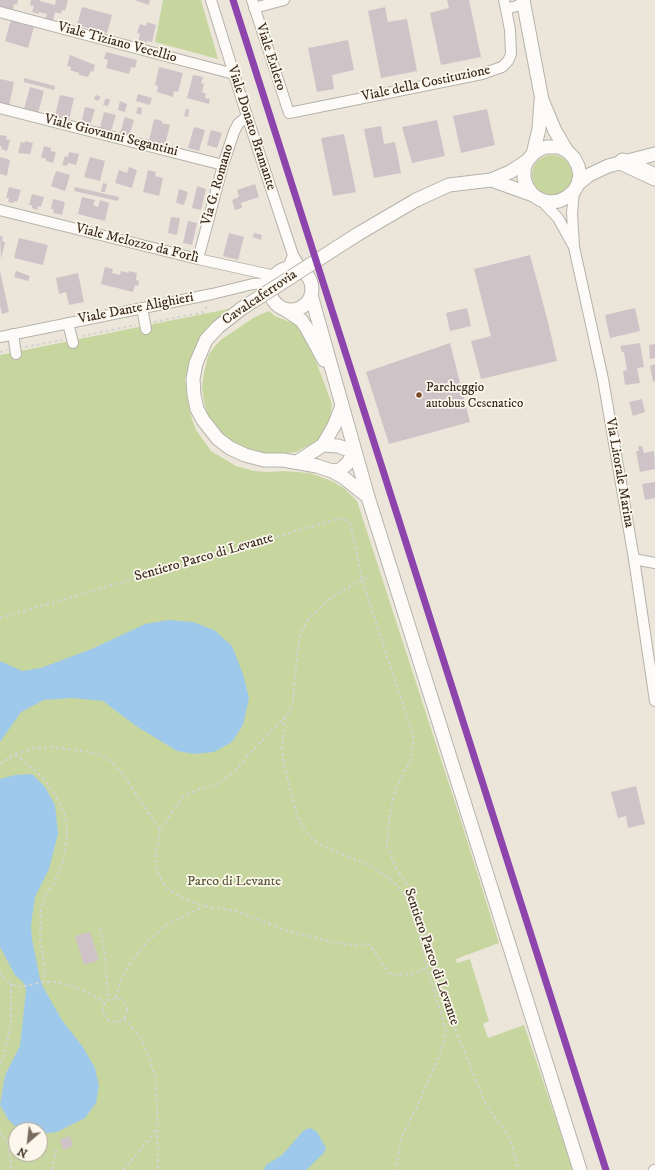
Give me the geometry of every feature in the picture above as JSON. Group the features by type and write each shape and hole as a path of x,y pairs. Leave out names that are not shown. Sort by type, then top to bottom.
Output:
{"highway":[{"path":"615,164 655,177"}],"street":[{"name":"Viale Donato Bramante","path":"211,0 247,116 293,255 304,273"},
{"path":"253,4 284,0"},
{"path":"505,4 523,2"},
{"name":"Via Litorale Marina","path":"523,2 542,100 555,131 578,166 580,175 576,187 572,213 574,247 603,379 634,559 655,701"},
{"name":"Viale Eulero","path":"253,4 289,113"},
{"name":"Viale della Costituzione","path":"289,113 482,74 502,67 511,54 510,30 505,4"},
{"name":"Viale Tiziano Vecellio","path":"0,12 234,74"},
{"name":"Via Litorale Marina","path":"542,100 539,129 530,157 524,169 524,178 527,187 558,218 574,247"},
{"name":"Viale Giovanni Segantini","path":"0,108 223,165"},
{"name":"Via G. Romano","path":"198,259 223,165 236,128 247,116"},
{"path":"491,180 510,172 540,149 548,146 559,147 589,164 615,164"},
{"path":"491,180 550,202 559,201 567,197 590,175 615,164 655,154"},
{"name":"Cavalcaferrovia","path":"368,497 343,477 332,471 297,462 264,460 245,455 230,448 218,439 203,420 198,409 193,379 196,363 206,340 218,327 241,310 358,234 416,200 450,185 491,180"},
{"name":"Viale Melozzo da Forlì","path":"0,210 198,259 277,276"},
{"path":"293,255 290,263 277,276 270,290 271,296 280,307 301,320 333,375"},
{"path":"277,276 298,270 304,273 311,283 312,289 308,301 299,309 286,310"},
{"name":"Viale Dante Alighieri","path":"0,337 212,294 253,284 277,276"},
{"path":"311,295 368,497 580,1170"},
{"path":"142,308 146,326"},
{"path":"68,323 72,340"},
{"path":"13,334 16,352"},
{"path":"297,462 324,445 342,406"},
{"path":"324,445 338,446 355,452"},
{"path":"332,471 340,470 347,464 355,452"},
{"path":"634,559 655,563"}],"path":[{"path":"0,352 16,352 146,326 204,312 212,294"},
{"name":"Sentiero Parco di Levante","path":"0,618 344,518 350,523 362,579 414,738 410,762 403,773 394,794 390,814 387,846 397,870 413,892 442,996 486,1105 509,1136 519,1170"},
{"name":"Sentiero Parco di Levante","path":"370,576 341,591 326,602 308,619 300,635 293,701 290,710 236,770 218,784 200,789 183,797 160,830 155,860 158,876 167,888 184,899 205,906 237,911 295,933 342,944 369,944 391,975 412,974 427,968"},
{"name":"Sentiero Parco di Levante","path":"285,717 282,748 284,765 297,816 302,826 311,837 323,846 373,868 390,879 400,889 408,901 419,934 427,968 446,1030 440,1054 429,1081 401,1139 397,1163 398,1170"},
{"path":"0,764 15,754 35,748 52,747 101,755 112,762 124,776 160,830"},
{"path":"15,754 39,774 54,792 66,818 67,834 64,858 54,883 45,895 41,909 40,939 45,967 43,982"},
{"path":"116,998 122,978 131,962 147,942 165,926 205,906"},
{"path":"100,928 105,955 108,1000"},
{"path":"0,972 3,978 11,984 21,987 43,982 56,982 75,987 105,1003"},
{"path":"0,1063 4,1054 10,1023 11,984"},
{"path":"116,998 125,1004 127,1011 124,1018 114,1022 107,1020 103,1014 103,1006 108,1000 116,998"},
{"path":"124,1018 141,1038 155,1076 158,1170"},
{"path":"123,1170 140,1152 157,1129"},
{"path":"0,1132 8,1144 12,1170"},
{"path":"52,1170 56,1150"}],"green space":[{"path":"163,0 201,0 218,59 155,42"},
{"path":"548,155 556,155 563,158 569,164 572,175 569,186 563,192 556,195 548,195 541,192 535,186 532,179 532,171 535,164 541,158"},
{"name":"Parco di Levante","path":"238,307 196,347 185,380 189,408 196,430 211,451 236,466 254,471 310,473 332,481 345,489 357,501 499,943 456,959 457,963 470,959 489,1021 483,1024 488,1038 524,1025 573,1170 0,1170 0,355"},
{"path":"269,311 275,316 295,324 304,335 311,348 332,404 330,419 320,439 296,452 279,454 253,453 223,437 208,417 204,402 202,387 204,373 208,356 214,347 222,339 255,317"}],"water":[{"path":"169,620 193,622 214,630 232,646 243,674 249,698 243,725 232,742 214,752 194,754 177,751 136,726 103,701 72,698 44,700 21,712 0,742 0,661 22,671 41,668 94,648 145,624"},
{"path":"32,774 45,787 55,805 58,834 49,869 35,897 31,925 32,939 43,987 62,1020 83,1047 95,1068 99,1086 96,1103 85,1118 57,1132 48,1133 48,1122 11,1122 0,1105 5,1075 20,1046 26,990 23,982 15,975 0,947 0,779 15,775"},
{"path":"310,1128 317,1132 326,1148 324,1153 306,1170 264,1170 266,1165 282,1155 304,1130"}],"building":[{"path":"0,0 18,0 17,5 14,4 13,10 0,6"},
{"path":"31,0 40,0 55,5 56,0 68,0 65,11 62,10 61,14 55,12 53,21 45,19 47,14 32,12 34,6 30,5"},
{"path":"134,0 150,0 149,5"},
{"path":"447,0 469,0 481,57 441,65 430,13 449,8"},
{"path":"82,7 112,15 107,33 77,25"},
{"path":"385,7 388,22 407,19 417,71 381,78 368,11"},
{"path":"11,20 34,27 28,48 5,41"},
{"path":"147,22 156,25 152,42 147,41 146,44 138,42 140,34 137,33 140,24 146,26"},
{"path":"348,40 354,70 332,75 334,89 317,92 308,48"},
{"path":"106,52 137,60 135,68 131,67 129,74 106,68 108,60 104,59"},
{"path":"70,55 95,65 93,72 91,71 88,77 79,75 79,73 70,70 71,67 67,66"},
{"path":"159,67 183,73 178,92 174,91 173,97 157,92 158,86 155,85"},
{"path":"193,75 203,77 201,83 204,84 202,92 206,94 205,98 210,99 209,104 187,98"},
{"path":"24,78 55,86 54,90 24,82"},
{"path":"0,79 14,82 9,106 0,104"},
{"path":"30,87 44,91 38,113 24,109"},
{"path":"138,94 152,98 150,105 136,101"},
{"path":"60,95 74,98 69,120 55,116"},
{"path":"96,95 101,97 98,101 94,99"},
{"path":"106,98 110,100 108,106 103,105"},
{"path":"120,101 127,104 125,112 118,110"},
{"path":"85,107 95,109 90,126 81,124"},
{"path":"138,107 142,108 141,115 136,113"},
{"path":"186,109 189,109 188,117 184,116"},
{"path":"487,109 495,145 461,153 453,116"},
{"path":"104,112 116,115 111,131 100,128"},
{"path":"125,117 134,120 129,136 120,133"},
{"path":"154,119 170,125 165,145 149,141"},
{"path":"437,120 445,156 412,163 402,127"},
{"path":"381,126 384,144 395,142 401,173 374,178 364,129"},
{"path":"194,127 205,130 199,151 188,148"},
{"path":"211,130 222,133 217,148 207,145"},
{"path":"344,134 356,192 333,196 321,138"},
{"path":"0,135 7,136 6,139 10,140 7,151 1,149"},
{"path":"25,141 33,143 30,154 18,153 21,142 25,143"},
{"path":"44,146 51,148 51,151 56,152 53,163 46,161 46,159 41,157"},
{"path":"69,152 79,154 76,165 68,163 67,166 62,165 65,156 68,157"},
{"path":"0,157 10,160 7,176 0,174"},
{"path":"90,157 105,161 100,181 84,177"},
{"path":"129,167 137,170 132,188 115,183 119,170 127,173"},
{"path":"148,170 156,172 155,176 163,178 159,196 143,192"},
{"path":"56,171 70,175 65,191 51,186"},
{"path":"103,183 107,184 105,192 101,192"},
{"path":"255,184 259,197 241,203 242,208 235,210 232,200 239,197 237,190"},
{"path":"197,186 206,189 201,210 192,208"},
{"path":"9,187 21,190 17,202 8,202 9,198 6,198"},
{"path":"75,187 119,197 118,201 74,191"},
{"path":"179,189 188,192 184,205 176,203"},
{"path":"32,194 44,197 41,207 38,206 37,210 32,208 32,205 29,205"},
{"path":"82,197 95,200 93,205 98,207 100,200 109,203 105,221 78,214"},
{"path":"53,199 65,202 62,215 53,213 54,210 51,209"},
{"path":"171,217 180,218 177,235 168,233"},
{"path":"188,221 197,223 192,245 183,243"},
{"path":"229,233 244,237 238,260 223,256"},
{"path":"254,233 262,235 261,240 253,237"},
{"path":"0,236 3,237 2,241 5,242 1,259"},
{"path":"19,238 48,245 43,265 14,258"},
{"path":"530,255 557,361 481,379 471,341 491,336 474,269"},
{"path":"105,267 113,269 112,273 120,275 121,271 137,273 136,280 139,281 138,286 135,285 133,292 101,284"},
{"path":"0,271 9,312 2,314 0,305"},
{"path":"16,271 30,276 28,281 14,277"},
{"path":"78,273 84,302 69,305 66,292 59,294 56,278"},
{"path":"467,308 471,326 450,331 446,313"},
{"path":"635,308 640,331 610,338 605,315"},
{"name":"Parcheggio autobus Cesenatico","path":"450,343 470,422 389,444 366,372"},
{"path":"640,343 644,367 637,368 640,383 625,385 623,371 627,370 624,352 622,352 620,346"},
{"path":"655,344 655,358 650,359 649,345"},
{"path":"655,364 655,381 653,382 650,366"},
{"path":"642,399 645,412 633,416 629,402"},
{"path":"638,446 642,446 644,453 654,451 655,469 640,472 636,451 639,451"},
{"path":"655,482 655,498 645,500 642,484"},
{"path":"636,786 645,824 628,828 626,816 618,818 611,792"},
{"path":"90,932 99,960 84,965 75,936"},
{"path":"70,1136 73,1146 63,1150 60,1139"}],"transit line":[{"path":"233,0 606,1170"}],"place":[{"name":"Parcheggio autobus Cesenatico","path":"419,395"}]}
